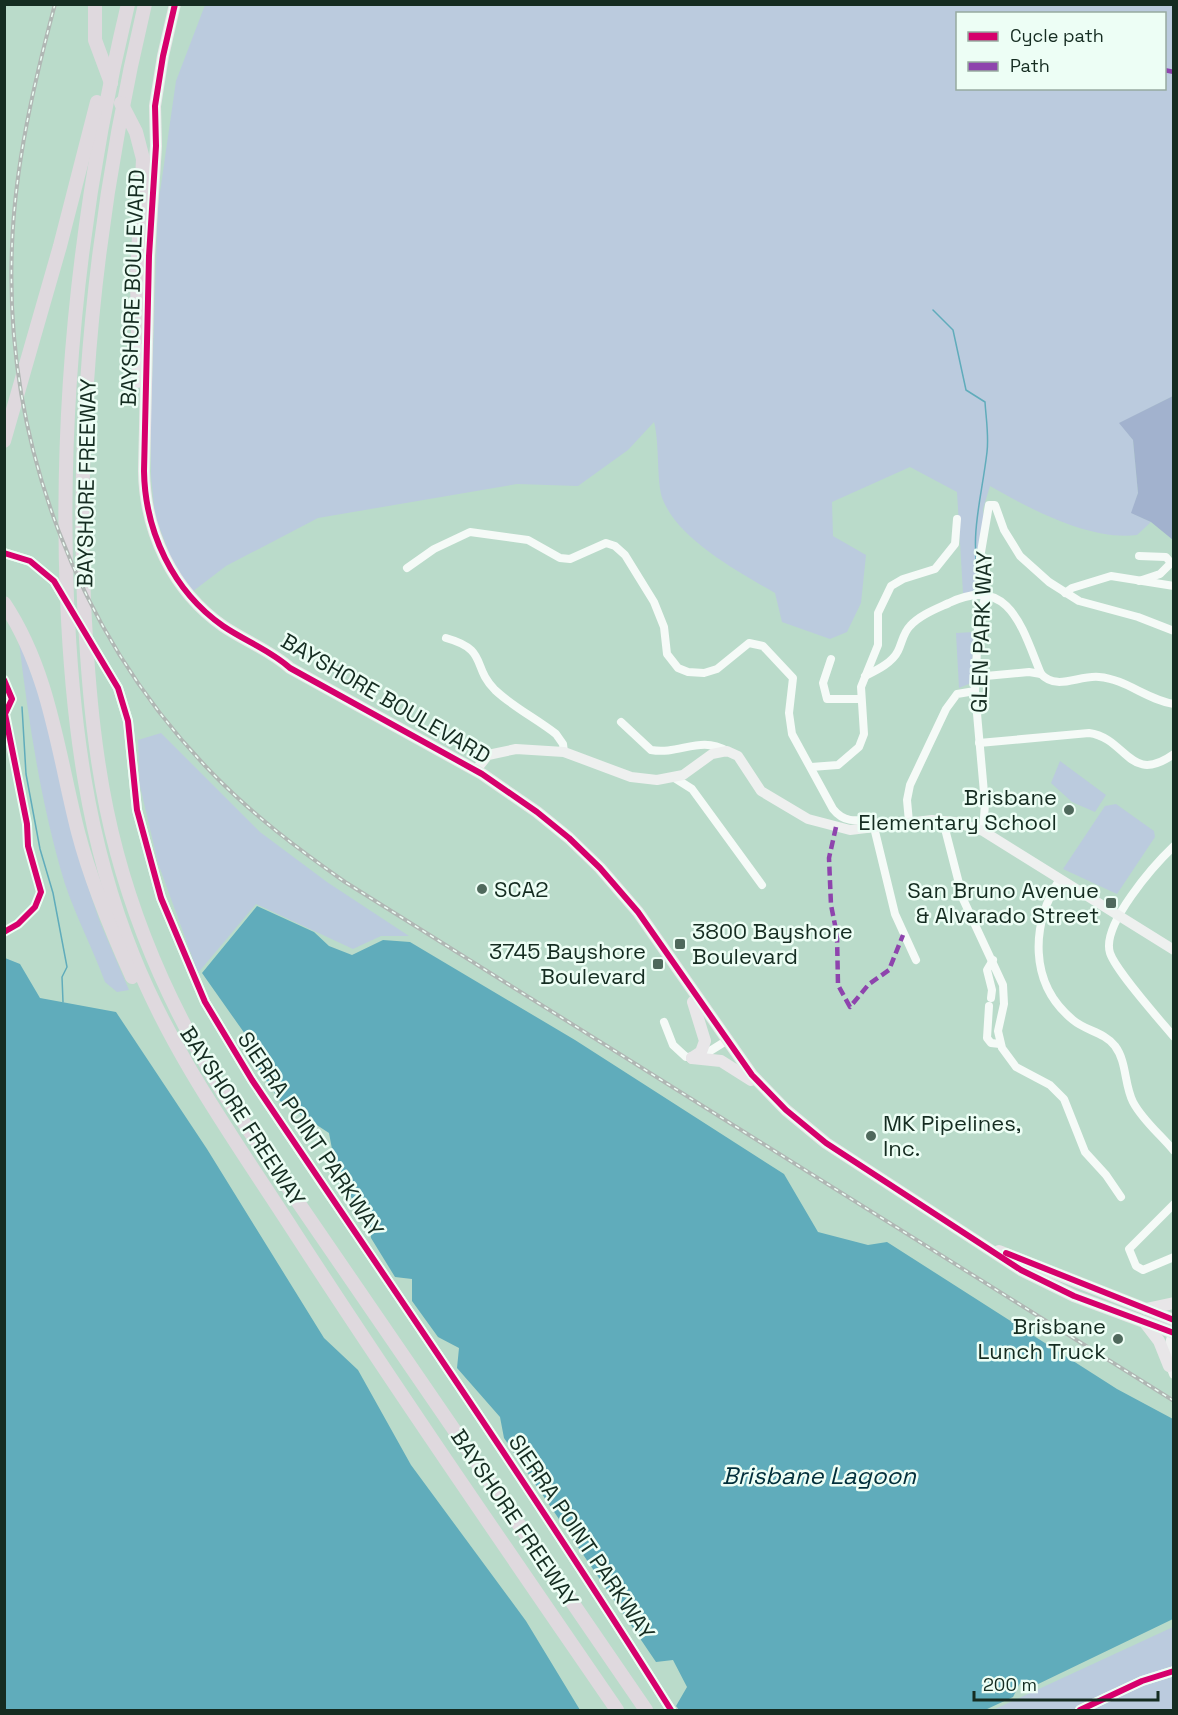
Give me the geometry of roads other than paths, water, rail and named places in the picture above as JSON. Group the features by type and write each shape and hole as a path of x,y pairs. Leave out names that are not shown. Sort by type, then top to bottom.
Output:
{"highway":[{"path":"95,4 95,40 104,68 140,142 143,168 138,265 138,338"},
{"name":"BAYSHORE FREEWAY","path":"128,4 100,134 80,267 69,382 66,465 70,646 83,774 106,878 143,979 192,1074 344,1309 617,1710"},
{"name":"BAYSHORE FREEWAY","path":"145,4 118,128 97,261 87,367 82,515 89,676 100,774 116,851 147,944 183,1024 238,1116 646,1710"},
{"path":"4,441 55,264 98,100 116,56"},
{"path":"4,603 27,646 43,686 58,738 80,839 113,932 154,1019 192,1074"}],"main road":[{"name":"BAYSHORE BOULEVARD","path":"176,4 159,77 144,224 138,338 136,490 142,522 153,553 176,592 203,621 224,636 270,662 290,668"},
{"name":"BAYSHORE BOULEVARD","path":"155,117 156,157 149,256 144,471 148,515 165,559 192,598 222,625 274,655 290,668 476,770 548,820 600,868 642,917 726,1041 768,1092 806,1127 847,1159 1021,1270 1056,1288 1145,1323 1173,1329"},
{"path":"684,978 705,1035 701,1052 692,1058"},
{"path":"692,1058 721,1061 768,1092"},
{"name":"BAYSHORE BOULEVARD","path":"991,1249 1144,1309 1173,1329"},
{"path":"1144,1309 1173,1303"},
{"path":"1145,1323 1159,1341 1172,1365"}],"street":[{"name":"GLEN PARK WAY","path":"983,831 986,812 975,678 978,629 986,594 981,558 988,505 994,506 1004,530 1024,562 1065,593"},
{"path":"811,767 838,765 859,747 864,734 860,699 865,676 878,645 878,613 891,586 903,579 935,569 955,544 957,519"},
{"path":"407,568 434,549 470,532 528,540 560,558 570,559 606,543 615,546 625,555 654,602 664,627 667,654 678,668 688,672 704,673 717,669 749,643 763,646 793,678 789,724 794,739 833,810 840,818 849,821 872,819 895,914 916,960"},
{"name":"SIERRA POINT PARKWAY","path":"4,553 30,561 54,581 121,695 129,721 136,803 148,855 178,941 219,1028 520,1477 647,1669 671,1710"},
{"path":"1138,582 1160,574 1171,563 1166,557 1139,556"},
{"path":"1173,586 1111,576 1072,588 1065,593 1079,601 1138,617 1173,631"},
{"path":"865,676 894,657 906,631 918,618 964,596 986,594 1005,604 1017,619 1041,674"},
{"path":"446,638 466,644 480,661 493,688 556,734 563,744 564,752"},
{"path":"831,659 823,683 827,699 860,699"},
{"path":"975,678 1029,672 1041,674 1050,681 1059,683 1085,677 1111,679 1160,701 1173,704"},
{"path":"909,822 907,800 909,785 946,709 955,695 975,691"},
{"path":"621,722 651,750 674,750 708,743 738,756 761,791 798,815 850,830 909,822 943,821 983,831 1173,950"},
{"path":"979,743 1089,733 1105,736 1127,757 1143,765 1160,763 1173,754"},
{"path":"476,770 484,758 503,750 564,752 636,778 657,780 687,773 717,752 727,751"},
{"path":"673,777 692,789 762,885"},
{"path":"943,821 963,899 1000,976 1004,999 998,1031 1000,1044 1016,1067 1050,1085 1064,1099 1085,1152 1121,1197"},
{"path":"1173,846 1145,879 1119,916 1109,939 1111,955 1173,1037"},
{"path":"1060,879 1045,905 1039,933 1040,960 1048,988 1057,1004 1072,1019 1105,1037 1116,1048 1133,1101 1173,1151"},
{"path":"991,998 992,990 987,970 993,960"},
{"path":"989,1006 987,1038 991,1043 1000,1044"},
{"path":"664,1022 676,1050 692,1058 702,1056 726,1041"},
{"path":"1173,1204 1157,1223 1129,1248 1131,1258 1140,1269 1173,1257"},
{"path":"1172,1365 1167,1355 1173,1329"},
{"path":"1080,1710 1142,1681 1173,1671"}],"water":[{"name":"Brisbane Lagoon","path":"257,906 314,932 329,946 352,955 383,940 410,942 575,1040 784,1174 818,1232 868,1245 887,1242 1117,1389 1173,1419 1173,1619 1034,1686 1021,1681 1013,1697 985,1710 679,1710 676,1706 687,1687 673,1660 656,1662 504,1438 500,1417 457,1368 459,1348 438,1337 412,1301 412,1279 395,1277 371,1238 369,1217 350,1196 332,1149 329,1133 280,1101 258,1068 257,1051 202,973"},
{"path":"5,958 20,964 40,998 116,1012 207,1149 324,1338 358,1370 411,1465 526,1621 580,1710 5,1710"}],"waterway":[{"path":"933,310 953,330 966,390 985,402 988,446 976,536 977,570 981,589"},
{"path":"22,707 26,774 40,849 53,893 67,967 62,977 63,1002"}],"railway":[{"path":"55,4 21,154 14,215 13,319 21,391 36,462 58,531 88,597 123,660 165,719 213,774 244,804 345,882 1174,1401"}],"place":[{"name":"Brisbane Elementary School","path":"1069,810"},
{"name":"SCA2","path":"482,889"},
{"name":"San Bruno Avenue & Alvarado Street","path":"1111,903"},
{"name":"3800 Bayshore Boulevard","path":"680,944"},
{"name":"3745 Bayshore Boulevard","path":"658,964"},
{"name":"MK Pipelines, Inc.","path":"871,1136"},
{"name":"Brisbane Lunch Truck","path":"1118,1339"}]}
